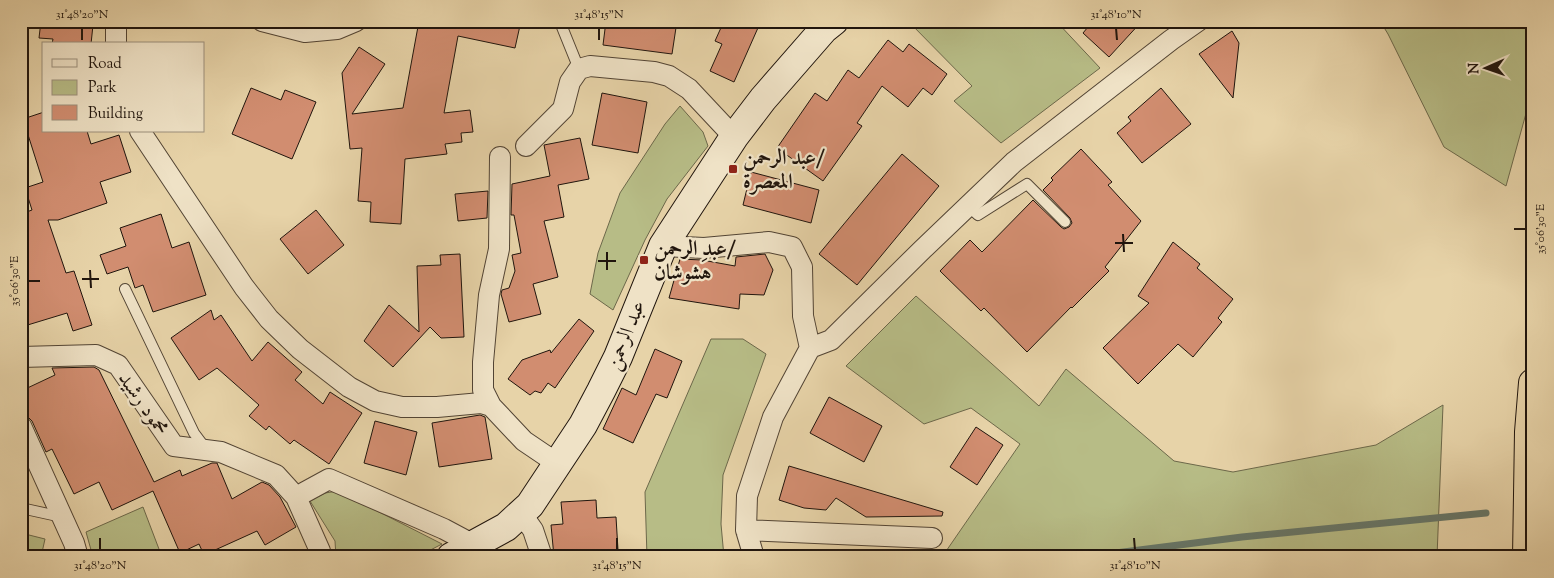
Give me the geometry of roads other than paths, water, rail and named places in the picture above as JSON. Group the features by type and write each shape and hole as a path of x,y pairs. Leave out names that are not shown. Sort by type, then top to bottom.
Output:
{"highway":[{"path":"1527,557 1533,383"}],"street":[{"path":"116,21 116,42"},
{"path":"262,21 305,32 337,29 356,21"},
{"name":"عبد الرحمن","path":"468,553 506,527 530,505 583,425 618,357 663,246 734,137 768,92 824,29 834,21"},
{"path":"810,348 831,340 1014,162 1198,21"},
{"path":"526,146 563,109 570,82 580,69 590,66 654,72 669,76 688,89 734,137"},
{"path":"141,132 244,286 269,319 300,349 349,387 375,401 402,407 437,407 480,403 491,406"},
{"path":"500,157 499,249 489,294 483,362 484,390 491,406 524,441 558,464"},
{"path":"663,246 704,248 769,242 792,247 802,267 803,316 810,348 773,417 747,496 746,530 754,557"},
{"name":"محمود رشيد","path":"21,357 96,355 118,365 174,446 221,452 276,475 296,497 320,551 319,557"},
{"path":"21,426 63,517 78,557"},
{"path":"296,497 329,479 444,529 468,553"},
{"path":"521,513 533,530 542,557"},
{"path":"746,530 932,538"}],"lane":[{"path":"561,21 580,69"},
{"path":"968,206 978,215 1027,184 1065,222"},
{"path":"125,289 194,433 207,450"},
{"path":"21,508 63,517"}],"waterway":[{"path":"1084,557 1242,537 1486,513"}],"place":[{"name":"عبد الرحمن/ المعصرة","path":"733,169"},
{"name":"عبد الرحمن/ هَشوشان","path":"644,260"}]}
